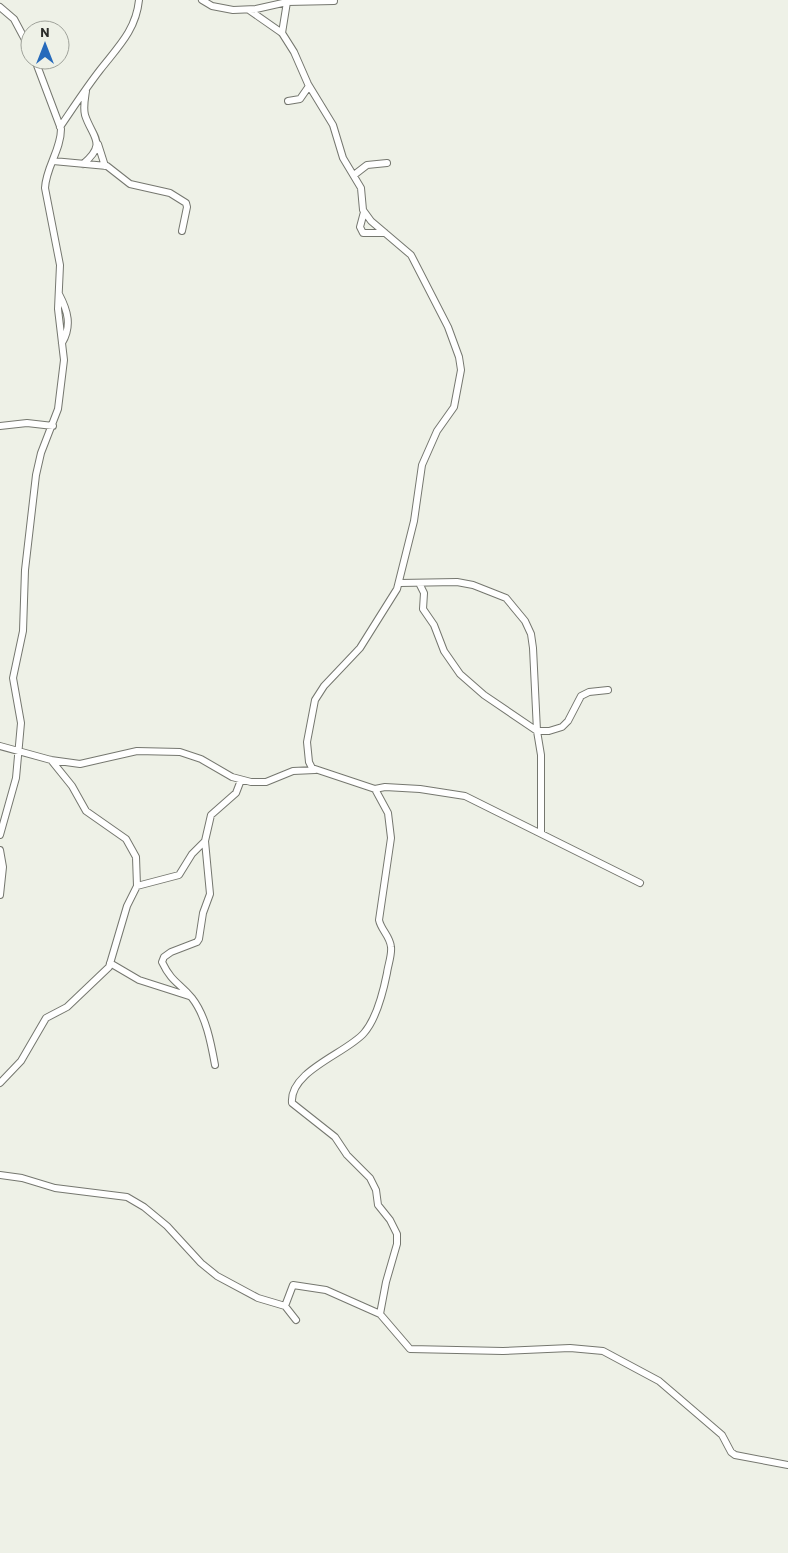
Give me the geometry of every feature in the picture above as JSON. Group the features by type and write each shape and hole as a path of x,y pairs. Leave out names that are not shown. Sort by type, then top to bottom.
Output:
{"street":[{"path":"60,127 123,43 137,15 140,0"},
{"path":"202,0 212,6 224,9 250,10 289,2 334,1"},
{"path":"282,33 289,2"},
{"path":"0,7 14,20 20,31"},
{"path":"250,10 282,33 294,52 309,86 332,125 343,158 360,188 364,212 360,227 363,233 385,233"},
{"path":"0,835 16,778 16,751 21,723 14,686 14,671 23,631 25,570 37,467 53,426 61,392 64,360 59,318 60,265 45,188 46,178 61,140 60,127 39,70"},
{"path":"288,101 300,99 309,86"},
{"path":"86,90 84,112 105,166"},
{"path":"83,164 95,152 96,141"},
{"path":"53,161 62,160 105,166 130,184 170,193 183,199 187,207 182,232"},
{"path":"354,175 367,165 388,163"},
{"path":"316,770 309,762 307,742 315,700 324,686 360,648 376,626 400,584 414,521 422,466 437,431 454,407 460,381 455,344 430,288 421,276 411,254 371,221 364,212"},
{"path":"0,426 27,423 53,426"},
{"path":"419,583 424,593 423,609 434,625 444,651 460,674 484,695 537,731 549,732 562,727 568,721 577,700 581,696 589,692 608,690"},
{"path":"400,584 474,585 500,595 516,607 531,634 537,731 541,755 541,834"},
{"path":"0,746 52,760 80,764 137,751 180,752 201,759 241,780 266,782 294,771 316,770 375,789 401,788 457,793 640,883"},
{"path":"0,1083 22,1061 46,1018 73,1002 93,980 107,969 127,906 137,886 138,866 126,839 86,810 72,786 52,760"},
{"path":"215,1065 209,1035 198,1007 190,996 172,981 162,962 171,952 197,942 203,913 210,894 205,841 212,815 236,793 241,780"},
{"path":"375,789 388,814 391,838 379,920 380,926 390,939 392,949 383,991 365,1031 358,1039 312,1069 298,1086 291,1100 298,1109 335,1137 347,1155 370,1178 376,1190 378,1204 390,1220 397,1234 397,1244 386,1282 380,1314"},
{"path":"137,886 180,875 192,854 205,841"},
{"path":"0,850 3,867 0,894"},
{"path":"110,962 139,980 190,996"},
{"path":"0,1175 22,1178 46,1186 127,1197 144,1206 167,1226 208,1271 245,1292 285,1306 296,1320"},
{"path":"285,1306 292,1285 326,1290 380,1314 410,1349 415,1350 479,1349 503,1351 570,1348 604,1351 618,1360 640,1368 659,1381 722,1434 731,1452 736,1455 788,1465"}]}
